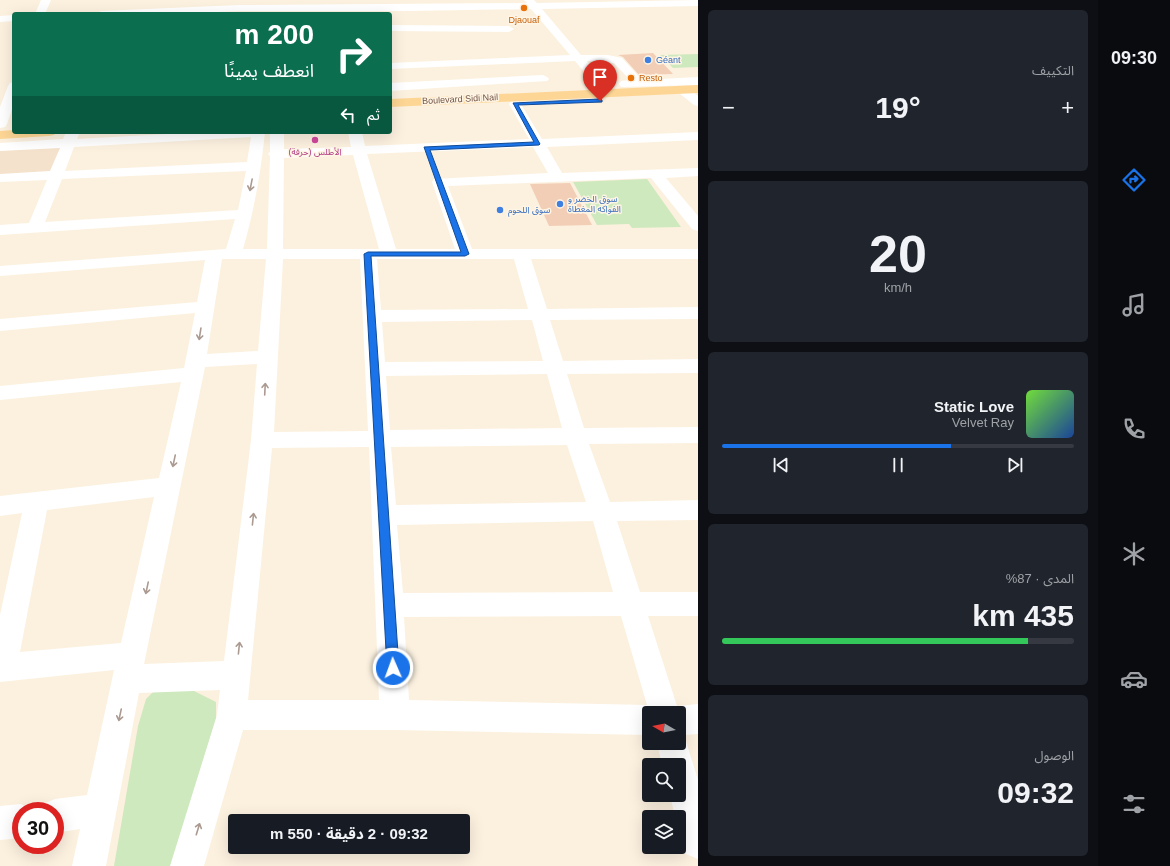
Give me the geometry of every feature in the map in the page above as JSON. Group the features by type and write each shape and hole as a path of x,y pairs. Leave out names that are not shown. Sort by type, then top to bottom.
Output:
{"main road":[{"name":"Boulevard Sidi Nail","path":"392,103 552,95 604,89 694,95"},
{"name":"Boulevard Sidi Nail","path":"392,110 694,95"},
{"path":"0,126 12,126"},
{"path":"0,135 16,134"}],"street":[{"path":"41,12 46,0"},
{"path":"531,3 604,89 639,83 698,81"},
{"path":"100,12 188,5 256,7 273,4 317,11 408,4 496,7 531,3 698,3"},
{"path":"408,4 428,40"},
{"path":"496,7 552,95"},
{"path":"0,19 12,18"},
{"path":"392,28 509,29"},
{"path":"434,52 441,64"},
{"path":"392,66 608,58 618,60 639,83"},
{"path":"392,87 543,80"},
{"path":"0,126 10,94"},
{"path":"515,104 558,178"},
{"path":"0,146 70,137 211,134"},
{"path":"89,866 194,368 204,307 223,254 245,214 254,166 258,134"},
{"path":"187,866 232,715 262,440 275,254 275,154 277,134"},
{"path":"355,134 378,254 372,316 385,515 395,715"},
{"path":"275,154 698,136"},
{"path":"35,228 70,137"},
{"path":"426,148 465,254"},
{"path":"0,178 254,166"},
{"path":"435,171 558,178 698,172"},
{"path":"655,174 698,226"},
{"path":"682,206 698,206"},
{"path":"0,230 245,214"},
{"path":"521,253 555,368 602,512 662,706"},
{"path":"0,271 223,254 521,253 693,254 698,269"},
{"path":"0,325 204,307"},
{"path":"372,316 698,313"},
{"path":"0,393 267,357"},
{"path":"376,369 698,366"},
{"path":"262,440 576,435 698,435"},
{"path":"0,506 169,486"},
{"path":"36,502 2,668 130,667 236,675"},
{"path":"385,515 698,510"},
{"path":"390,605 631,606 698,604"},
{"path":"232,715 395,715 642,720"},
{"path":"686,720 698,719"},
{"path":"686,797 698,842"},
{"path":"64,815 101,810"},
{"path":"0,823 12,822"}],"shaded area":[{"path":"63,145 51,173 0,176 0,147"}],"green space":[{"path":"698,54 698,67 673,68 660,55"},
{"path":"647,179 681,227 632,228 629,224 597,225 573,182"},
{"path":"158,687 192,690 216,702 216,719 171,866 114,866 138,726 146,699"}],"building":[{"path":"653,53 673,74 639,75 623,57 618,55"},
{"name":"سوق الخضر و الفواكه المغطاة","path":"570,183 592,225 549,226 530,184"}],"place":[{"name":"Djaouaf","path":"524,8"},
{"name":"Géant","path":"648,60"},
{"name":"Resto","path":"631,78"},
{"name":"الأطلس (حرفة)","path":"315,140"},
{"name":"سوق الخضر و الفواكه المغطاة","path":"560,204"},
{"name":"سوق اللحوم","path":"500,210"}],"route":[{"path":"393,668 390,590 368,254 465,254 426,148 538,144 515,104 600,101"}]}
